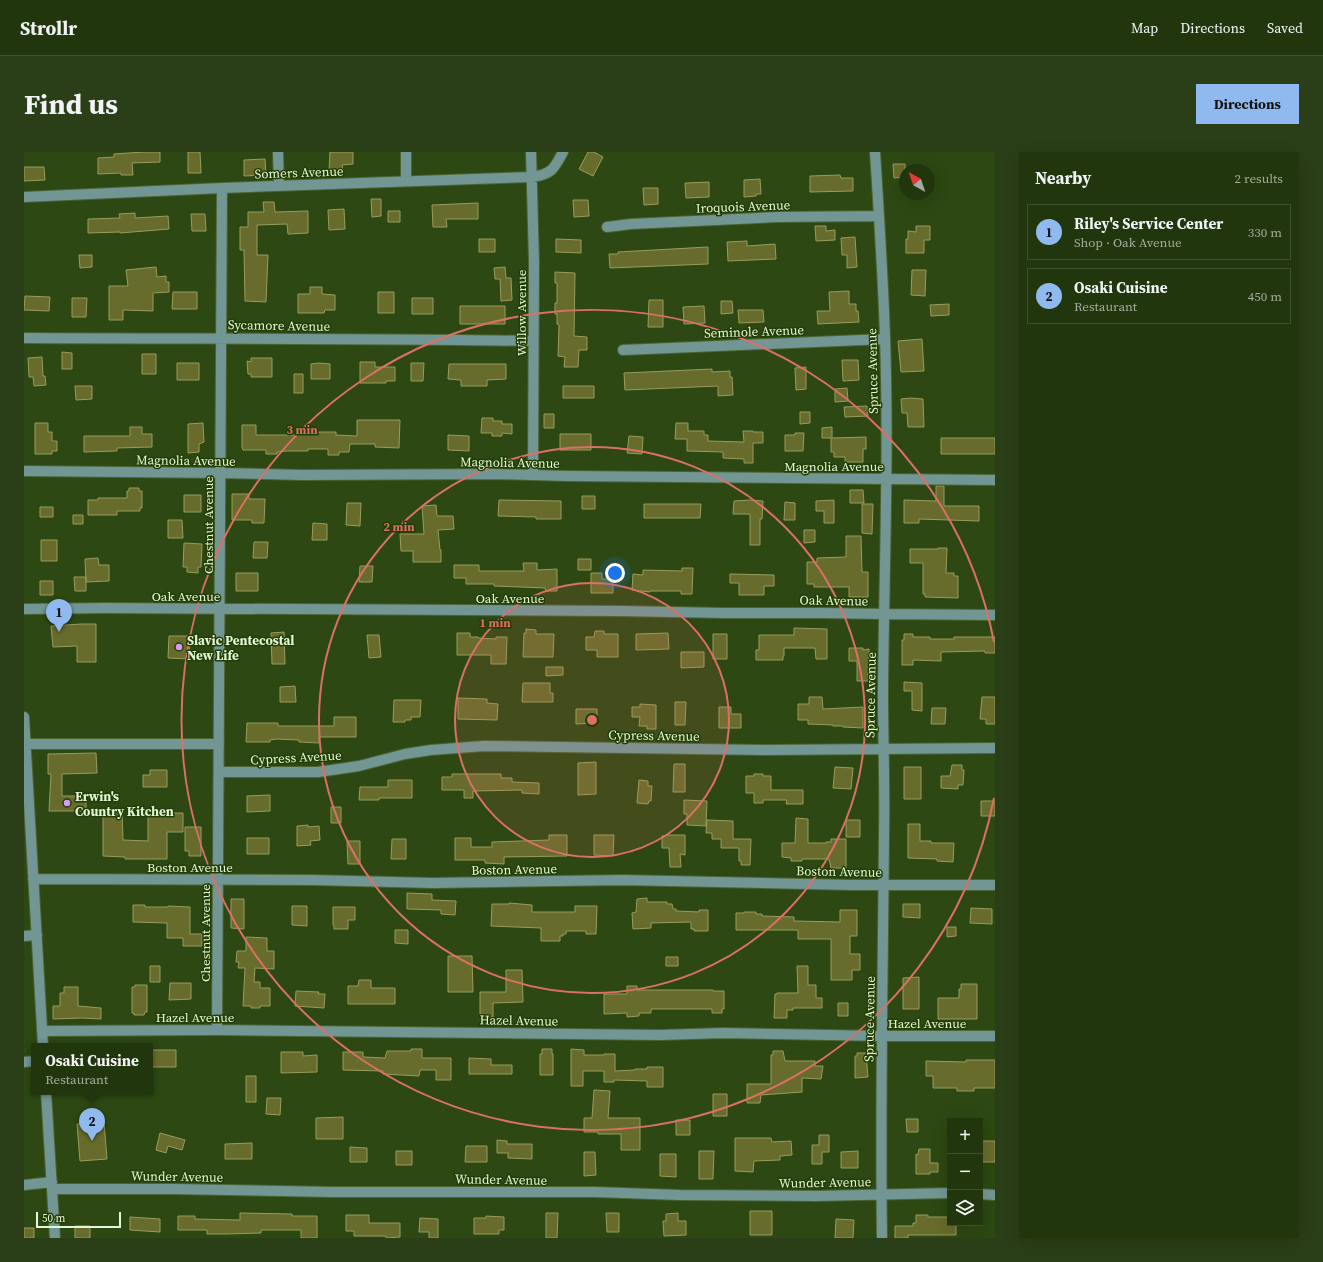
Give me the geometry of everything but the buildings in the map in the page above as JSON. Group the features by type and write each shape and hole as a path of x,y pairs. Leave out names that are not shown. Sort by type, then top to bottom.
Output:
{"street":[{"path":"278,152 279,186"},
{"path":"406,152 406,181"},
{"name":"Willow Avenue","path":"531,152 534,262 533,475"},
{"name":"Somers Avenue","path":"24,197 222,188 532,177 544,175 550,172 563,152"},
{"name":"Spruce Avenue","path":"875,152 885,339 886,479 883,749 882,1238"},
{"name":"Chestnut Avenue","path":"218,1030 222,188"},
{"name":"Iroquois Avenue","path":"607,227 631,224 778,217 879,216"},
{"name":"Sycamore Avenue","path":"24,338 533,341"},
{"name":"Seminole Avenue","path":"623,350 885,339"},
{"name":"Magnolia Avenue","path":"24,471 302,475 400,474 995,480"},
{"name":"Oak Avenue","path":"24,609 622,611 724,613 822,612 995,615"},
{"path":"24,717 27,810 37,935 43,1043"},
{"path":"26,744 219,744"},
{"name":"Cypress Avenue","path":"219,772 318,772 359,766 405,754 431,750 484,746 766,750 995,748"},
{"name":"Boston Avenue","path":"33,879 313,880 433,883 622,880 883,886 995,885"},
{"path":"24,936 37,935"},
{"name":"Hazel Avenue","path":"42,1031 218,1030 660,1035 723,1033 882,1036 995,1036"},
{"path":"46,1095 55,1238"},
{"name":"Wunder Avenue","path":"24,1184 158,1189 332,1192 595,1192 680,1195 817,1196 947,1194"},
{"path":"983,1194 995,1195"}],"place":[{"name":"Riley's Service Center","path":"59,632"},
{"name":"Slavic Pentecostal New Life","path":"179,647"},
{"name":"Erwin's Country Kitchen","path":"67,803"},
{"name":"Osaki Cuisine","path":"92,1141"}]}
